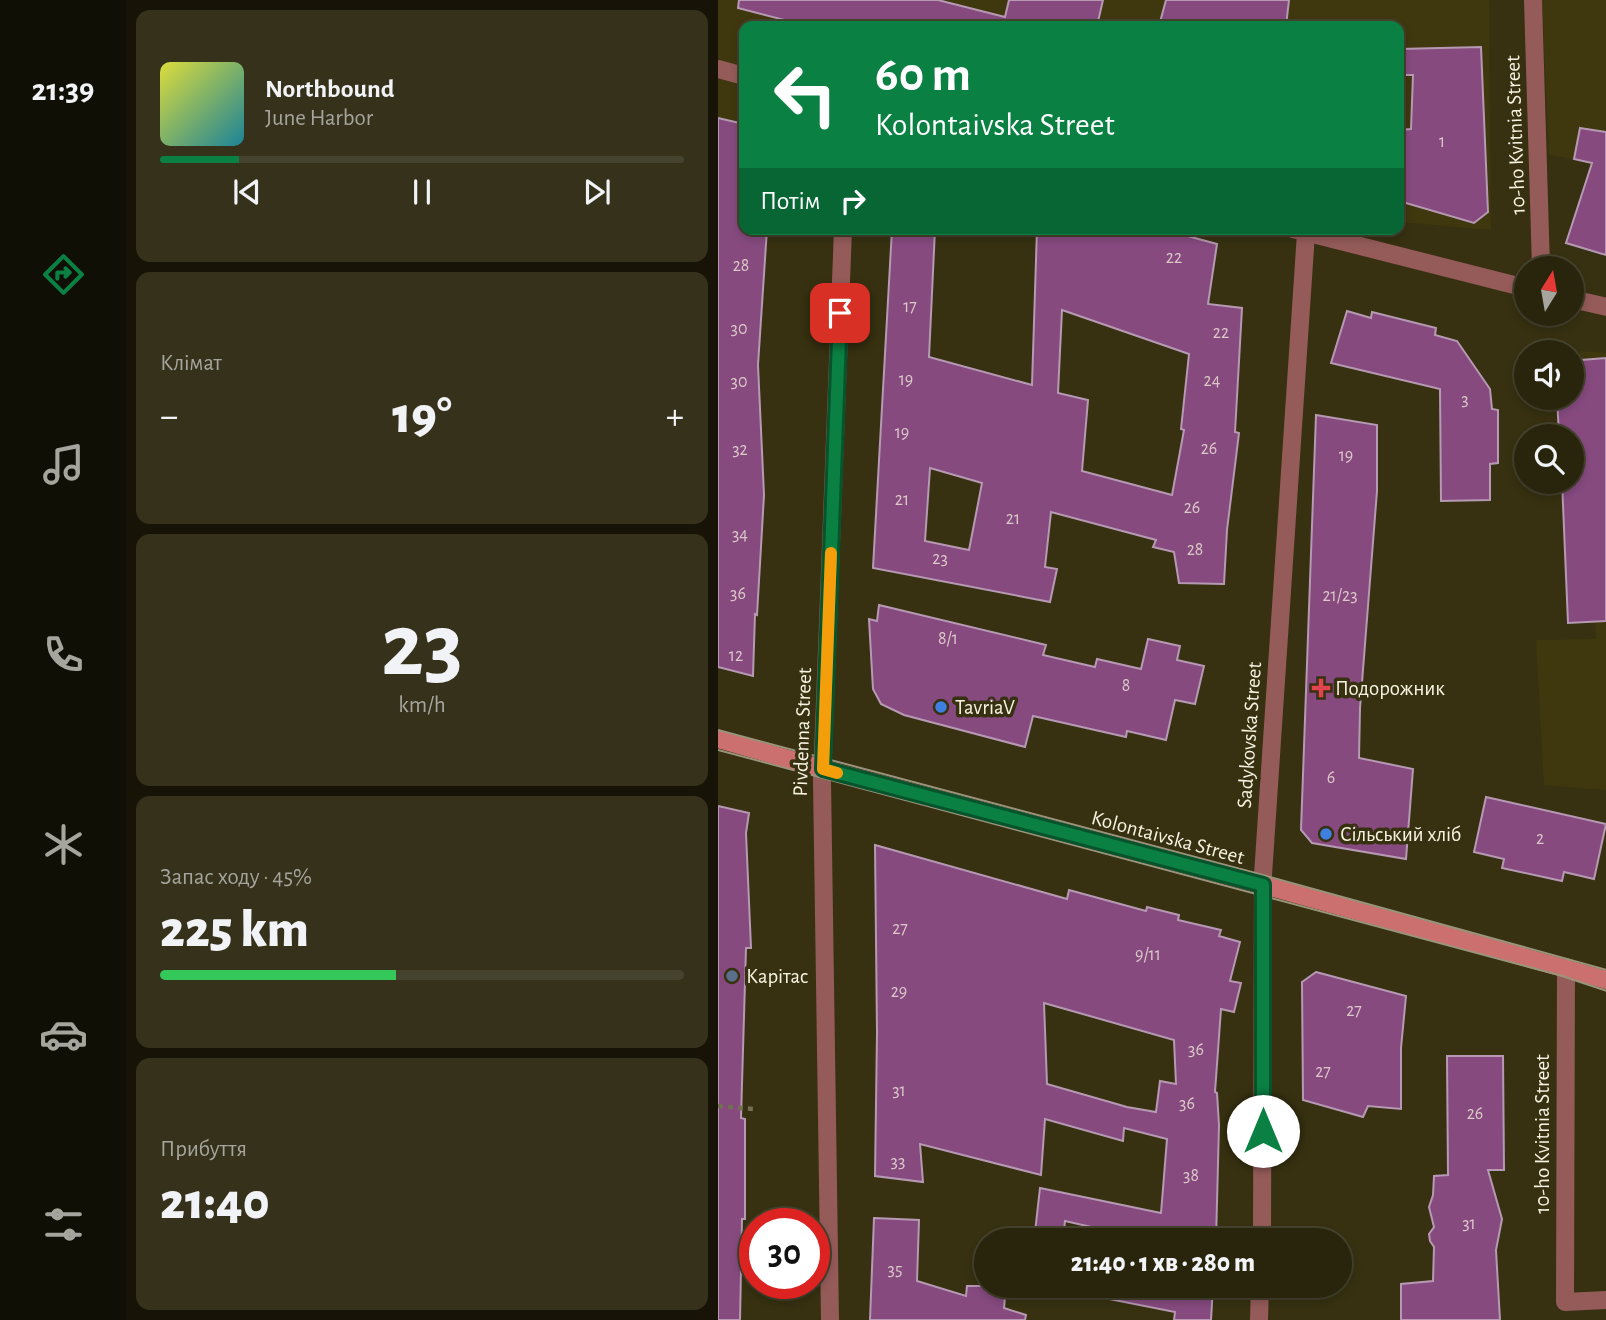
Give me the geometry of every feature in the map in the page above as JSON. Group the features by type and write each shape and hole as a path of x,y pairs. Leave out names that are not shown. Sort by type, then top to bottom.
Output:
{"main road":[{"name":"Kolontaivska Street","path":"718,739 1606,980"}],"street":[{"name":"10-ho Kvitnia Street","path":"1533,0 1541,256"},
{"path":"718,69 739,75"},
{"name":"Pivdenna Street","path":"829,1320 823,769 843,235"},
{"name":"Sadykovska Street","path":"1262,1228 1263,885 1299,235"},
{"path":"1315,235 1514,285"},
{"path":"1584,302 1606,307"},
{"name":"10-ho Kvitnia Street","path":"1566,967 1566,1302 1606,1300"},
{"path":"1259,1320 1260,1298"}],"path":[{"path":"718,1106 753,1109"}],"shaded area":[{"path":"718,0 1489,0 1491,230 1404,222 1404,21 739,21 739,72 718,66"},
{"path":"1542,0 1606,0 1606,165 1549,155"},
{"path":"718,71 739,77 739,211 718,209"},
{"path":"1584,351 1606,353 1606,790 1544,785 1536,640 1596,639 1583,410"}],"building":[{"path":"739,0 938,0 1005,17 1009,0 1103,0 1098,21 789,21 738,8"},
{"path":"1166,0 1289,0 1287,21 1160,21"},
{"path":"1481,47 1488,212 1474,223 1404,202 1404,130 1411,129 1413,75 1404,75 1404,49"},
{"path":"718,118 739,123 739,235 767,235 758,365 764,495 753,676 718,667"},
{"path":"1580,128 1606,132 1606,255 1566,243 1592,163 1574,159"},
{"path":"892,235 935,235 929,357 1032,385 1037,235 1184,235 1217,244 1208,304 1242,308 1235,432 1239,433 1227,530 1224,584 1179,583 1174,552 1153,547 1156,540 1051,512 1045,567 1057,569 1050,602 873,568","holes":["1062,310 1189,354 1181,429 1184,430 1172,495 1082,471 1088,400 1058,393","930,468 982,483 969,550 925,541"]},
{"path":"1347,311 1371,318 1372,312 1436,328 1435,335 1457,341 1490,389 1492,409 1498,410 1498,463 1490,464 1490,500 1441,501 1440,389 1331,363"},
{"path":"1606,358 1606,621 1568,623 1563,494 1584,494 1584,424 1558,424 1558,410 1584,410 1584,360"},
{"path":"1316,415 1377,425 1377,491 1360,708 1359,758 1413,769 1406,859 1312,843 1301,830"},
{"path":"879,605 1046,645 1043,655 1095,667 1097,659 1141,669 1148,639 1180,646 1177,660 1204,666 1195,704 1175,700 1166,740 1127,731 1126,737 1033,716 1025,747 904,715 881,704 873,689 869,619 877,621"},
{"path":"1486,797 1606,824 1594,879 1564,872 1562,881 1502,868 1504,859 1474,852"},
{"path":"718,806 749,813 746,833 751,948 746,948 741,1118 745,1119 745,1208 739,1208 740,1320 718,1320"},
{"path":"875,845 1067,899 1069,890 1146,911 1147,907 1179,915 1178,920 1221,930 1219,936 1240,942 1230,981 1241,983 1234,1012 1221,1009 1215,1092 1219,1125 1216,1228 1096,1228 1065,1221 1064,1228 1035,1228 1040,1188 1161,1213 1167,1139 1124,1128 1123,1141 1045,1119 1041,1175 920,1144 923,1182 875,1176","holes":["1044,1003 1174,1040 1176,1084 1160,1081 1156,1112 1127,1107 1047,1084"]},
{"path":"1316,972 1406,996 1401,1048 1401,1109 1368,1106 1363,1117 1303,1100 1302,982"},
{"path":"1447,1056 1503,1056 1504,1170 1488,1170 1502,1219 1496,1250 1500,1320 1401,1320 1401,1284 1433,1281 1434,1247 1429,1234 1434,1227 1429,1207 1434,1176 1448,1175"},
{"path":"874,1218 919,1220 917,1281 966,1296 967,1286 974,1286 974,1298 1005,1298 1004,1308 1026,1315 1025,1320 870,1320"},
{"path":"1104,1298 1212,1298 1211,1320 1174,1320 1175,1312"}],"tram line":[{"path":"718,730 1607,970"},
{"path":"718,750 1559,975 1607,991"}],"slow traffic":[{"path":"831,553 823,769 837,773"}],"place":[{"name":"Подорожник","path":"1321,688"},
{"name":"TavriaV","path":"941,707"},
{"name":"Сільський хліб","path":"1326,834"},
{"name":"Карітас","path":"732,976"}],"route":[{"path":"840,313 823,769 1263,885 1263,1131"}]}
